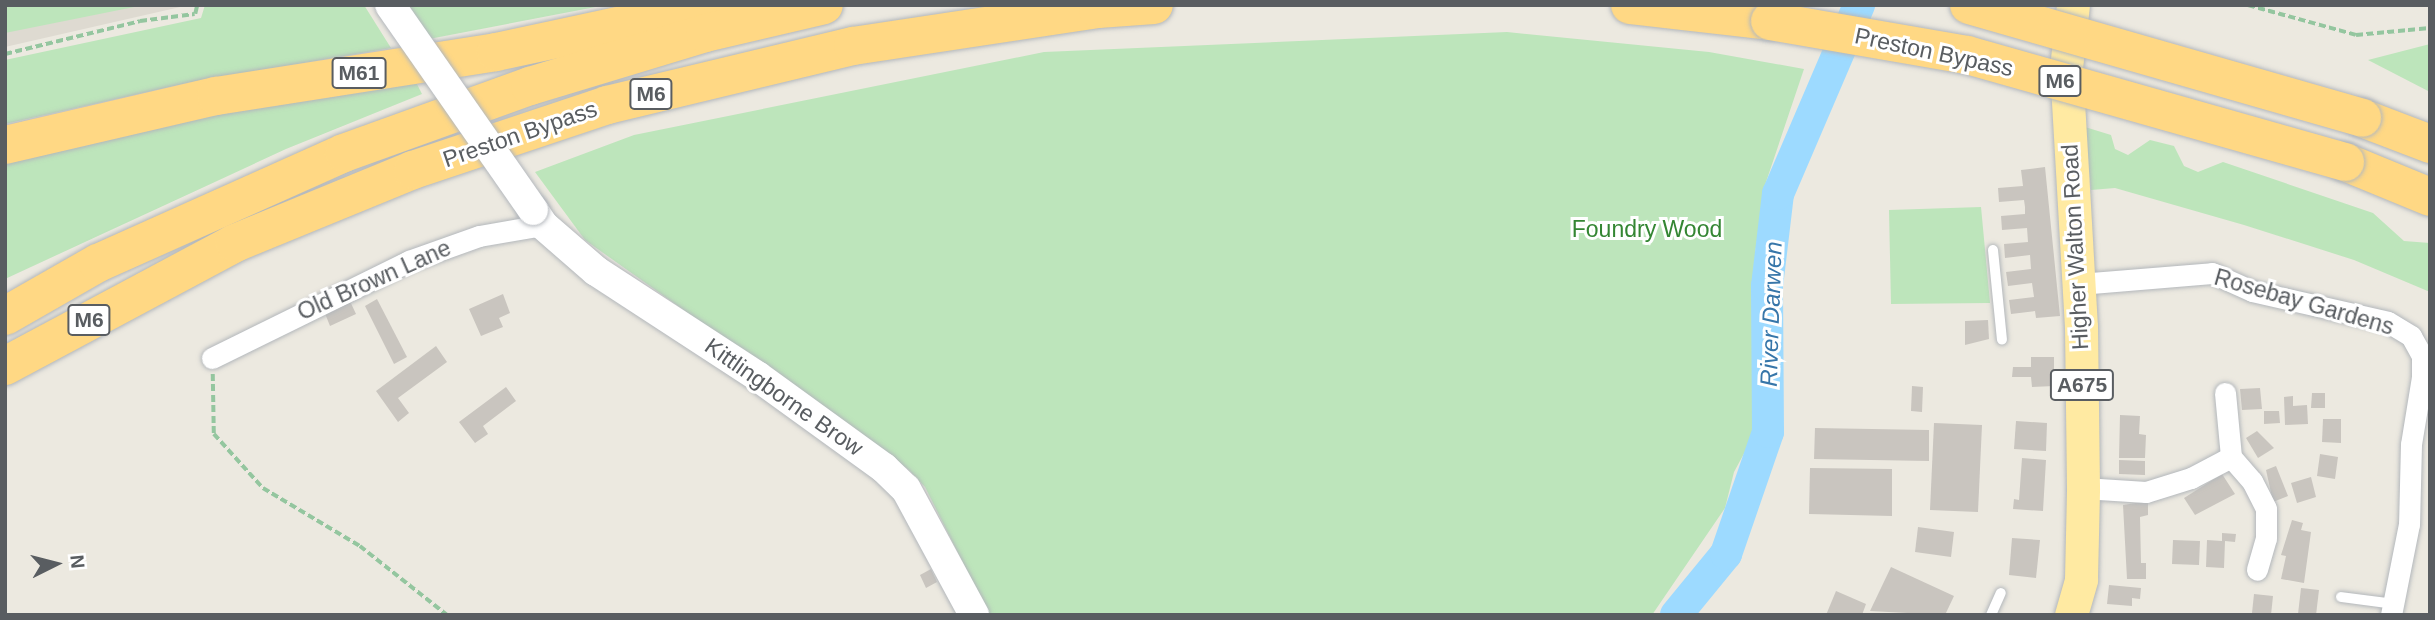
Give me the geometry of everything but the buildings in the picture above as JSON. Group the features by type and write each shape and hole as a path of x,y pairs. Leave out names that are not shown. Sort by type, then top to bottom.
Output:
{"highway":[{"name":"M6","path":"710,19 824,5"},
{"name":"Preston Bypass","path":"5,366 235,243 413,170 607,105 853,46 1098,9 1154,5"},
{"name":"Preston Bypass","path":"1630,5 1770,21 1968,55 2345,162 2430,197"},
{"name":"M6","path":"1969,5 2362,118 2430,144"},
{"name":"M61","path":"5,145 216,96 710,19"},
{"name":"Preston Bypass","path":"5,316 98,263 344,153 710,19"},
{"path":"5,385 173,274"}],"main road":[{"name":"Higher Walton Road","path":"2071,615 2081,579 2083,488 2079,284 2066,68 2073,5"}],"street":[{"name":"Kittlingborne Brow","path":"390,5 538,218 596,271 757,376 884,468 906,489 974,615"},
{"name":"Old Brown Lane","path":"212,358 409,261 538,218"},
{"name":"Rosebay Gardens","path":"2079,284 2211,273 2252,291 2388,322 2423,346 2422,377 2412,444 2413,490 2392,609"},
{"path":"2225,393 2231,457 2252,481 2266,509 2266,538 2257,570"},
{"path":"2083,488 2146,492 2192,478 2231,457"}],"lane":[{"path":"1993,250 2002,340"},
{"path":"1991,615 2001,593"},
{"path":"2341,597 2392,609"}],"path":[{"path":"5,54 140,21 195,14 197,5"},
{"path":"2249,5 2348,34 2430,28"},
{"path":"212,358 214,433 263,488 360,547 447,615"}],"shaded area":[{"path":"5,5 189,5 5,47"}],"green space":[{"path":"5,5 144,5 5,33"},
{"path":"205,5 364,5 391,48 187,83 5,124 5,60 201,18"},
{"path":"409,5 606,5 429,39"},
{"name":"Foundry Wood","path":"1507,32 1709,52 1804,69 1765,185 1755,254 1754,435 1734,472 1725,508 1652,615 989,615 925,487 909,470 585,240 535,172 634,135 1044,52"},
{"path":"2430,44 2430,92 2368,60"},
{"path":"416,82 422,94 286,149 5,279 5,163 156,124"},
{"path":"2085,127 2111,135 2115,149 2128,155 2150,140 2174,146 2184,166 2198,172 2223,162 2373,213 2404,241 2430,243 2430,292 2354,260 2244,225 2115,188 2091,190"},
{"path":"1981,207 1990,303 1891,304 1889,210"}],"waterway":[{"name":"River Darwen","path":"1676,615 1726,554 1768,432 1767,286 1778,194 1859,5"}]}
